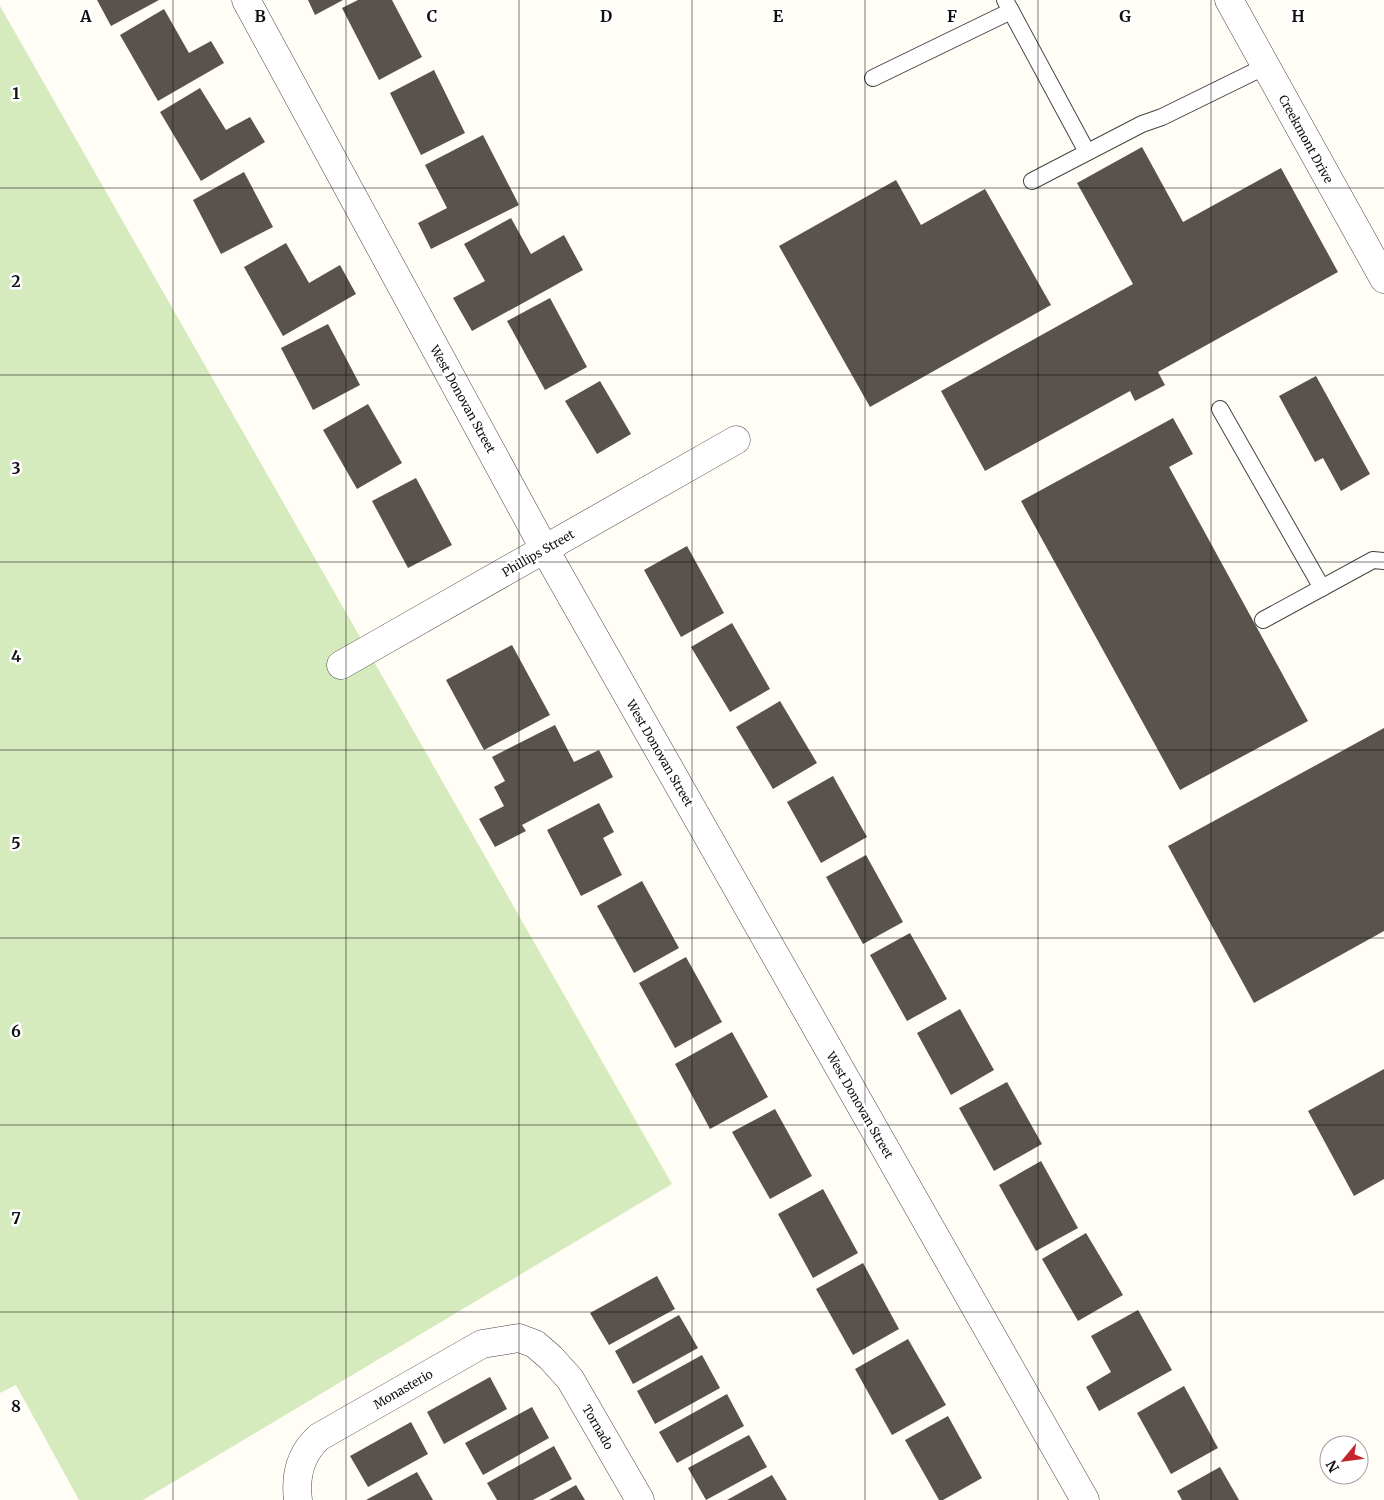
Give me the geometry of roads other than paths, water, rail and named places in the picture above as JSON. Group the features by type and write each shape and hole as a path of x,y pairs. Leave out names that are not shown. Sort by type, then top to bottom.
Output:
{"street":[{"name":"West Donovan Street","path":"246,0 545,550 1085,1500"},
{"name":"Creekmont Drive","path":"1228,0 1377,252 1384,279"},
{"name":"Phillips Street","path":"341,665 736,440"},
{"name":"Monasterio","path":"298,1500 296,1485 300,1463 318,1437 482,1344 519,1338 535,1344 551,1358"},
{"name":"Tornado","path":"551,1358 570,1379 640,1500"}],"lane":[{"path":"873,78 1008,6 1087,152"},
{"path":"1032,182 1142,124 1162,117 1266,66"},
{"path":"1220,409 1322,588"},
{"path":"1263,620 1373,560 1384,561"}]}
